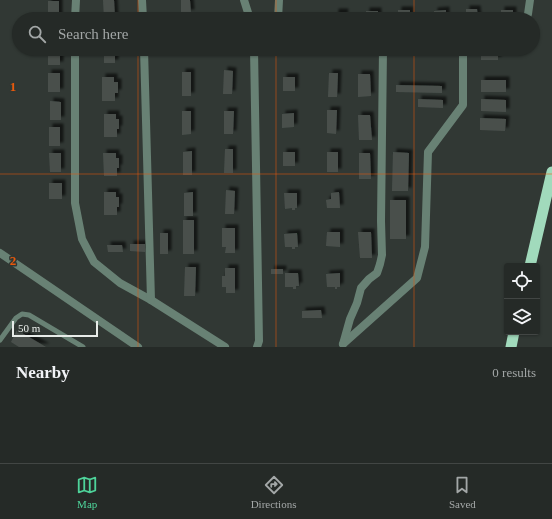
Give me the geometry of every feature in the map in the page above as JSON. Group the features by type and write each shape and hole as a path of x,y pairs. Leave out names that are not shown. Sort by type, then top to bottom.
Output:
{"highway":[{"path":"531,263 552,172"},
{"path":"511,347 513,335"}],"street":[{"path":"75,12 76,0"},
{"path":"142,0 143,12"},
{"path":"244,0 248,12"},
{"path":"278,12 279,0"},
{"path":"528,12 530,0"},
{"path":"75,56 75,203 82,240 94,262 120,283 151,300 224,347"},
{"path":"144,56 151,300"},
{"path":"254,56 259,341 257,347"},
{"path":"341,346 361,288 376,273 382,255 382,56"},
{"path":"341,346 417,278 425,247 428,152 463,105 463,56"},
{"path":"0,253 138,347"}],"lane":[{"path":"0,340 16,318 22,314 29,315 83,347"}],"building":[{"path":"103,0 114,0 115,12 104,12"},
{"path":"181,0 190,0 191,12 181,12"},
{"path":"48,1 59,1 59,12 48,12"},
{"path":"466,9 477,9 477,12 466,12"},
{"path":"398,10 410,10 410,12 398,12"},
{"path":"446,10 446,12 434,12"},
{"path":"501,10 513,10 513,12 501,12"},
{"path":"366,11 378,11 378,12"},
{"path":"48,56 60,56 60,65 48,65"},
{"path":"104,56 115,56 115,63 104,63"},
{"path":"481,56 498,56 498,60 481,60"},
{"path":"224,70 233,71 232,94 223,94"},
{"path":"182,72 191,72 191,96 182,96"},
{"path":"48,73 60,73 60,92 48,92"},
{"path":"329,73 338,73 337,97 328,97"},
{"path":"358,74 370,74 371,96 358,97"},
{"path":"102,77 114,77 114,82 118,82 118,93 115,93 115,101 102,101"},
{"path":"283,77 295,77 295,91 283,91"},
{"path":"481,80 506,80 506,92 481,92"},
{"path":"396,85 442,86 442,93 396,92"},
{"path":"418,99 443,100 443,108 418,107"},
{"path":"481,99 506,100 506,112 481,111"},
{"path":"50,101 61,102 61,120 50,120"},
{"path":"327,110 337,110 336,134 327,133"},
{"path":"182,111 191,111 191,134 182,135"},
{"path":"224,111 234,111 233,134 224,134"},
{"path":"294,113 294,127 282,128 282,114"},
{"path":"104,114 116,114 116,119 119,119 117,137 104,137"},
{"path":"358,115 370,115 372,140 359,140"},
{"path":"480,118 506,119 505,131 480,130"},
{"path":"49,127 60,127 60,146 49,146"},
{"path":"225,149 233,149 233,173 224,173"},
{"path":"192,151 192,175 183,175 183,152"},
{"path":"283,152 295,152 295,166 283,166"},
{"path":"327,152 338,152 338,172 327,172"},
{"path":"393,152 409,153 408,191 392,191"},
{"path":"49,153 61,153 61,172 50,172"},
{"path":"103,153 116,153 116,158 119,158 117,176 104,176"},
{"path":"359,153 370,153 371,179 359,179"},
{"path":"49,183 62,183 62,199 49,199"},
{"path":"226,190 235,191 234,214 225,214"},
{"path":"104,192 116,192 116,197 119,197 117,215 104,215"},
{"path":"193,192 193,216 184,216 184,193"},
{"path":"339,192 340,208 327,208 326,200 331,199 331,193"},
{"path":"284,193 297,193 297,208 295,208 295,210 292,210 292,208 285,209"},
{"path":"390,200 406,200 406,239 390,239"},
{"path":"183,220 194,220 194,254 183,254"},
{"path":"222,228 235,228 235,253 225,253 226,247 222,247"},
{"path":"327,232 340,232 340,247 326,246"},
{"path":"358,232 371,232 372,258 360,258"},
{"path":"160,233 168,233 168,254 160,254"},
{"path":"297,233 298,247 292,249 292,247 285,247 284,234"},
{"path":"130,244 145,244 145,252 130,251"},
{"path":"107,245 122,245 123,252 108,252"},
{"path":"185,267 196,267 195,296 184,296"},
{"path":"225,268 235,268 235,293 226,293 226,287 222,287 222,276 225,276"},
{"path":"271,269 283,269 283,274 271,274"},
{"path":"285,273 298,273 299,286 296,286 296,289 293,289 293,287 285,287"},
{"path":"340,273 340,287 335,289 335,287 327,287 326,274"},
{"path":"321,310 322,318 302,318 302,311"},
{"path":"17,330 46,347 19,347 11,342"}]}
